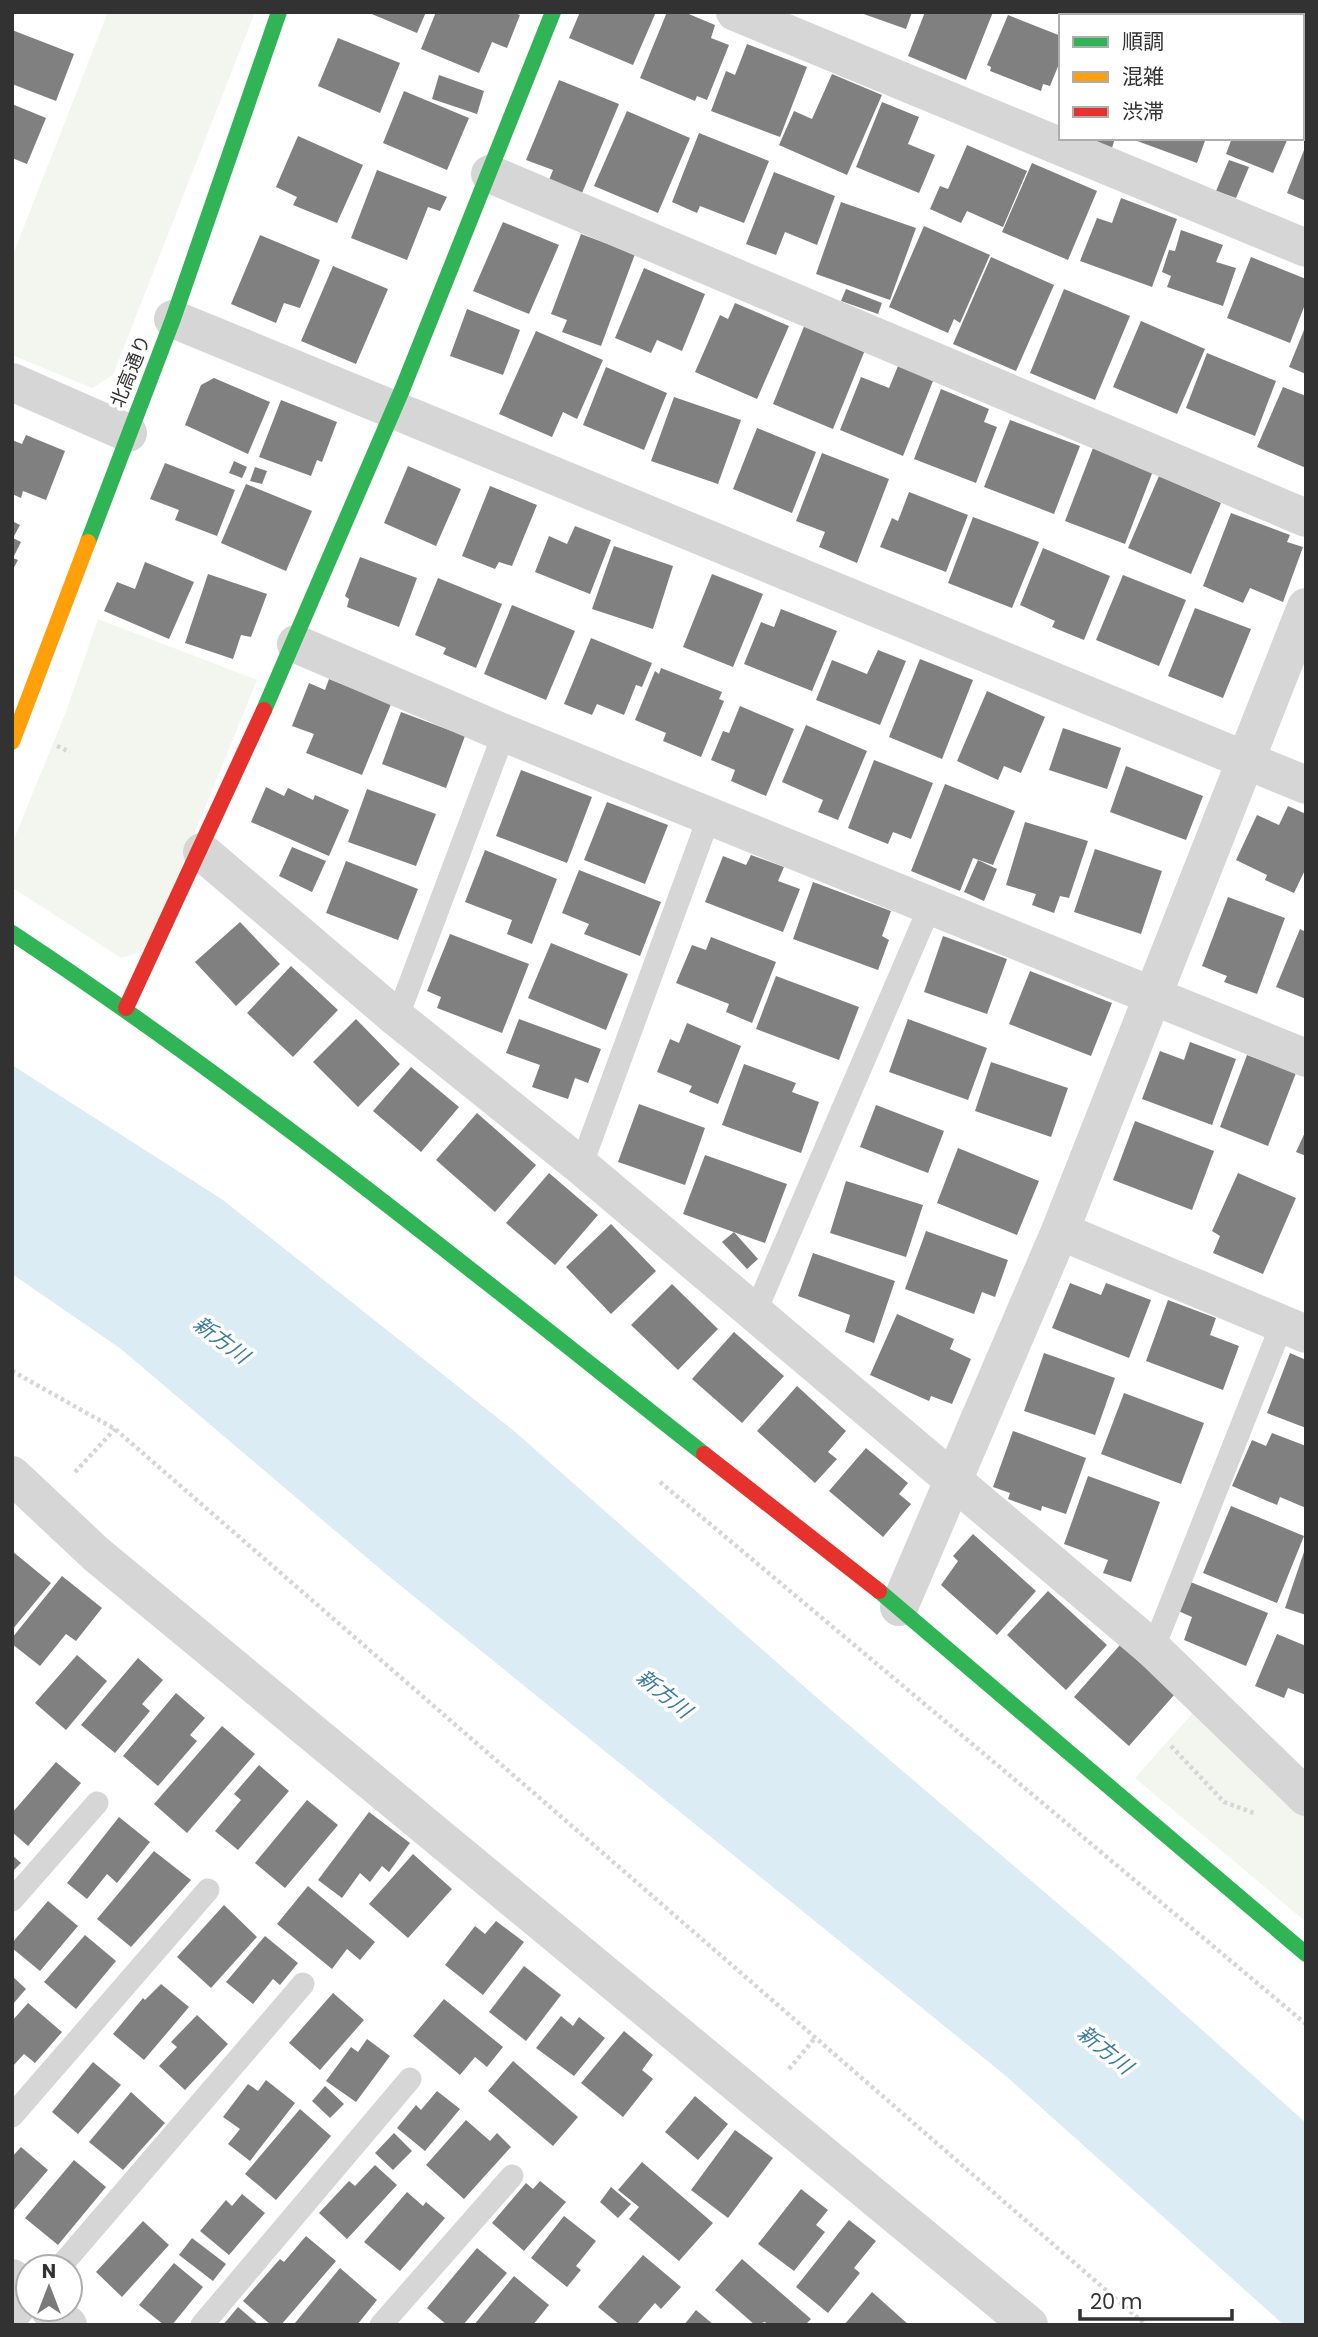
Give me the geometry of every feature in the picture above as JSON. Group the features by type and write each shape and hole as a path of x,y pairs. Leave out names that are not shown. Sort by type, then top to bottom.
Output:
{"street":[{"name":"北高通り","path":"14,732 173,318 279,12"},
{"path":"126,1008 202,852 296,644 396,410 553,12"},
{"path":"735,12 1306,248"},
{"path":"490,174 1306,518"},
{"path":"173,318 1306,785"},
{"path":"12,382 128,433"},
{"path":"899,1607 1060,1231 1306,607"},
{"path":"296,644 504,733 1306,1058"},
{"path":"202,852 397,1018 581,1166 754,1315 952,1478 1153,1649 1306,1797"},
{"path":"12,933 126,1008 436,1243 899,1607 1306,1954"},
{"path":"1060,1231 1294,1329"},
{"path":"12,1475 28,1502 96,1554 1029,2325"}],"lane":[{"path":"397,1018 504,733"},
{"path":"581,1166 709,817"},
{"path":"754,1315 931,904"},
{"path":"1153,1649 1294,1329"},
{"path":"12,1900 97,1803"},
{"path":"12,2116 208,1890"},
{"path":"72,2253 303,1984"},
{"path":"202,2325 410,2079"},
{"path":"381,2325 512,2176"}],"path":[{"path":"12,1371 115,1429 1146,2325"},
{"path":"28,1502 115,1429"},
{"path":"657,1480 1306,2024"},
{"path":"1171,1746 1224,1802 1260,1815"}],"shaded area":[{"path":"108,12 255,12 113,375 92,388 12,355 12,257"},
{"path":"98,619 257,680 147,950 121,958 13,888 12,844 67,709"},
{"path":"1198,1707 1306,1808 1306,1922 1135,1778"}],"water":[{"name":"新方川","path":"12,1065 223,1200 514,1431 823,1703 1124,1960 1306,2123 1306,2325 1284,2325 1006,2076 385,1573 121,1349 12,1274"}],"building":[{"path":"367,12 426,12 417,33"},
{"path":"436,12 513,12 520,15 507,48 492,42 479,73 421,49"},
{"path":"580,12 656,12 633,65 569,38"},
{"path":"667,12 684,12 715,25 711,38 729,45 707,100 697,96 695,101 640,78"},
{"path":"858,12 912,12 906,29"},
{"path":"925,12 993,12 966,80 908,56"},
{"path":"1096,12 1169,12 1168,14 1095,14"},
{"path":"1174,12 1250,12 1250,14"},
{"path":"1276,12 1280,14 1259,14"},
{"path":"1304,12 1306,78 1304,82 1304,14"},
{"path":"1008,15 1059,35 1059,64 1050,86 1043,84 1041,91 990,71 991,67 987,65"},
{"path":"12,30 74,54 56,101 12,84"},
{"path":"338,38 400,63 380,113 318,86"},
{"path":"747,44 807,67 780,137 711,111 726,71 735,75"},
{"path":"832,74 882,95 847,175 779,145 794,111 812,119"},
{"path":"439,75 484,91 477,114 432,99"},
{"path":"559,80 619,104 582,193 549,180 553,170 526,160"},
{"path":"404,91 469,118 447,170 383,143"},
{"path":"882,102 919,117 908,144 935,155 919,193 856,167"},
{"path":"12,104 46,118 27,164 12,158"},
{"path":"627,111 690,138 658,213 594,186"},
{"path":"699,133 769,161 744,223 700,206 697,213 672,202"},
{"path":"298,136 363,165 337,223 293,205 297,197 276,187"},
{"path":"1093,140 1114,140 1112,148"},
{"path":"1134,140 1205,140 1197,163"},
{"path":"1231,140 1287,140 1273,173 1226,154"},
{"path":"967,145 1027,171 1003,227 967,211 961,223 930,209 940,186 948,189"},
{"path":"1306,145 1306,201 1287,193"},
{"path":"1229,160 1249,167 1236,198 1216,191"},
{"path":"1032,163 1097,191 1068,260 1002,232"},
{"path":"377,170 447,197 440,211 428,207 407,260 351,238"},
{"path":"774,172 835,196 817,245 785,232 776,255 746,244"},
{"path":"1121,198 1177,219 1152,287 1080,261 1097,218 1112,223"},
{"path":"841,202 916,228 890,300 816,274"},
{"path":"503,222 559,245 529,314 473,291"},
{"path":"924,226 990,255 960,323 954,319 948,333 889,307"},
{"path":"1181,230 1223,245 1216,262 1236,268 1223,306 1167,287 1171,276 1162,272 1169,250 1175,251"},
{"path":"581,234 635,254 601,346 562,332 567,320 551,314"},
{"path":"260,235 320,260 300,308 284,303 276,323 231,304"},
{"path":"991,257 1054,285 1016,371 953,344"},
{"path":"1251,257 1306,279 1306,302 1290,343 1227,318"},
{"path":"333,266 388,289 356,364 301,341"},
{"path":"644,268 705,294 682,351 657,340 651,353 615,338"},
{"path":"846,289 882,303 878,314 841,301"},
{"path":"1064,289 1130,316 1095,400 1030,373"},
{"path":"735,303 789,326 757,399 695,372 720,315 728,319"},
{"path":"467,309 520,330 503,375 450,356"},
{"path":"1141,321 1205,349 1177,414 1113,387"},
{"path":"805,324 865,350 833,429 773,404"},
{"path":"1306,325 1306,374 1289,367"},
{"path":"536,331 603,360 577,419 563,412 552,437 499,414"},
{"path":"1207,353 1276,381 1255,436 1186,408"},
{"path":"900,361 935,376 903,456 840,430 861,377 889,388"},
{"path":"606,367 667,393 644,450 583,425"},
{"path":"214,378 270,402 248,454 185,425 201,385"},
{"path":"1283,387 1306,396 1306,468 1257,447"},
{"path":"941,389 989,409 984,422 997,427 976,483 914,459"},
{"path":"674,397 741,420 718,484 651,461"},
{"path":"281,400 337,422 322,462 317,460 311,476 259,457"},
{"path":"1010,420 1080,446 1054,514 984,487"},
{"path":"757,428 816,452 792,513 733,489"},
{"path":"26,435 65,451 46,500 23,491 21,498 12,494 12,440 22,444"},
{"path":"1093,448 1153,471 1125,544 1065,521"},
{"path":"822,453 889,479 857,563 819,547 825,532 796,521"},
{"path":"234,461 247,467 242,478 229,473"},
{"path":"165,463 235,490 217,536 175,520 179,510 150,499"},
{"path":"408,466 461,489 436,546 384,523"},
{"path":"255,467 267,471 262,484 250,481"},
{"path":"1159,476 1221,503 1191,574 1128,548"},
{"path":"246,484 312,511 286,571 221,543"},
{"path":"490,486 537,505 512,566 499,562 495,569 462,556"},
{"path":"909,492 968,515 946,572 880,547 892,518 898,521"},
{"path":"1231,513 1290,535 1287,542 1303,547 1283,602 1250,588 1243,603 1203,586"},
{"path":"973,517 1039,542 1012,608 948,583"},
{"path":"12,521 20,525 13,538 21,542 13,558 18,560 12,571"},
{"path":"575,526 611,540 590,594 535,572 549,536 567,544"},
{"path":"614,546 673,566 653,629 592,609"},
{"path":"1043,548 1110,576 1084,640 1052,627 1055,621 1020,605"},
{"path":"360,557 417,578 399,627 347,607 349,599 345,596"},
{"path":"145,562 194,582 169,639 104,611 117,582 135,589"},
{"path":"208,574 267,594 251,637 241,635 233,659 185,643"},
{"path":"712,574 763,594 733,667 683,647"},
{"path":"1123,575 1186,600 1159,666 1096,640"},
{"path":"438,578 502,604 476,668 443,654 446,648 415,635"},
{"path":"512,605 575,631 546,700 484,674"},
{"path":"1195,608 1251,629 1223,698 1168,676"},
{"path":"781,609 837,631 812,691 744,664 761,622 774,627"},
{"path":"591,638 652,663 642,687 636,685 624,715 597,704 592,715 564,704"},
{"path":"878,650 906,661 880,725 816,700 832,660 867,674"},
{"path":"920,659 973,680 942,759 889,737"},
{"path":"661,668 722,692 719,699 724,701 701,757 663,741 666,733 635,720 655,671 659,674"},
{"path":"329,679 391,704 362,775 306,753 314,734 292,726 309,683 325,690"},
{"path":"987,691 1045,717 1021,773 1004,766 998,780 957,761"},
{"path":"740,706 794,729 766,796 731,781 735,770 711,760 723,731 729,733"},
{"path":"401,712 465,736 446,788 382,764"},
{"path":"806,725 867,751 838,820 818,812 823,800 782,782"},
{"path":"1063,728 1121,748 1107,789 1049,770"},
{"path":"874,760 933,783 911,839 893,832 888,844 848,828"},
{"path":"1126,766 1203,796 1186,840 1110,812"},
{"path":"521,770 592,797 567,863 496,836"},
{"path":"945,784 1015,811 993,865 973,858 960,891 911,871"},
{"path":"266,787 284,796 288,788 313,800 315,795 349,810 329,856 251,822"},
{"path":"367,789 436,814 416,866 348,842"},
{"path":"607,802 668,825 645,884 584,860"},
{"path":"1288,806 1306,814 1306,868 1294,893 1265,880 1267,875 1236,860 1257,815 1279,825"},
{"path":"1025,822 1088,841 1069,898 1060,896 1054,913 1032,905 1036,894 1006,885"},
{"path":"292,847 326,861 312,892 279,876"},
{"path":"1095,849 1162,871 1141,934 1074,912"},
{"path":"485,850 557,879 532,944 507,934 512,920 465,902"},
{"path":"751,855 784,867 778,881 800,889 783,932 705,902 723,856 746,865"},
{"path":"978,860 997,869 984,901 964,892"},
{"path":"346,861 418,889 398,940 326,913"},
{"path":"579,870 661,902 640,956 584,934 589,924 562,913"},
{"path":"813,882 891,911 882,936 889,940 878,970 793,939"},
{"path":"1228,897 1285,918 1257,994 1224,982 1227,976 1202,966"},
{"path":"240,922 280,964 236,1006 195,962"},
{"path":"1300,929 1306,932 1306,999 1276,987"},
{"path":"450,934 529,964 502,1033 437,1008 441,997 427,991"},
{"path":"943,936 1007,959 987,1014 924,992"},
{"path":"711,937 776,962 752,1023 726,1012 729,1004 676,983 692,945 706,950"},
{"path":"551,943 628,974 606,1030 528,998"},
{"path":"291,966 338,1010 293,1057 247,1013"},
{"path":"1030,971 1112,1003 1091,1056 1009,1024"},
{"path":"776,976 859,1007 839,1060 756,1029"},
{"path":"356,1019 400,1064 358,1107 313,1062"},
{"path":"519,1019 601,1049 588,1083 575,1078 568,1099 532,1087 540,1065 506,1053"},
{"path":"908,1019 987,1048 968,1100 889,1072"},
{"path":"687,1023 741,1046 718,1104 689,1092 692,1086 657,1072 670,1039 679,1043"},
{"path":"1190,1042 1236,1059 1212,1125 1142,1099 1160,1051 1184,1060"},
{"path":"1247,1055 1296,1073 1268,1146 1220,1127"},
{"path":"991,1062 1068,1088 1051,1137 975,1111"},
{"path":"744,1064 796,1083 792,1092 819,1102 801,1153 722,1125"},
{"path":"411,1067 459,1107 421,1152 373,1111"},
{"path":"639,1104 705,1128 685,1185 618,1162"},
{"path":"876,1105 944,1131 928,1173 860,1147"},
{"path":"477,1113 536,1165 495,1212 436,1160"},
{"path":"1135,1121 1214,1151 1192,1210 1113,1180"},
{"path":"1306,1130 1306,1156 1296,1152"},
{"path":"958,1148 1039,1181 1017,1235 937,1203"},
{"path":"705,1155 787,1184 765,1243 683,1214"},
{"path":"549,1173 598,1215 555,1265 506,1223"},
{"path":"1238,1173 1296,1198 1263,1274 1213,1253 1220,1236 1212,1231"},
{"path":"846,1181 923,1205 906,1257 830,1233"},
{"path":"611,1224 656,1271 611,1314 566,1267"},
{"path":"926,1231 1008,1260 995,1297 982,1292 974,1314 905,1289"},
{"path":"734,1232 758,1259 747,1269 722,1242"},
{"path":"813,1253 895,1281 874,1343 845,1332 850,1315 798,1296"},
{"path":"1070,1283 1101,1295 1106,1283 1151,1300 1129,1358 1052,1328"},
{"path":"672,1284 718,1329 678,1370 631,1325"},
{"path":"1168,1300 1216,1318 1210,1335 1239,1346 1223,1390 1146,1361"},
{"path":"897,1314 954,1339 950,1349 971,1359 952,1404 931,1396 929,1401 870,1375"},
{"path":"734,1332 784,1376 742,1423 692,1379"},
{"path":"1044,1353 1115,1378 1095,1435 1024,1411"},
{"path":"1290,1353 1306,1360 1306,1428 1267,1413"},
{"path":"797,1386 846,1431 828,1452 837,1459 815,1483 757,1431"},
{"path":"1124,1393 1204,1423 1181,1484 1101,1454"},
{"path":"1013,1431 1086,1458 1066,1514 1042,1506 1041,1511 1008,1499 1010,1493 993,1487"},
{"path":"1272,1433 1306,1446 1306,1508 1280,1497 1277,1505 1232,1486 1252,1440 1266,1446"},
{"path":"866,1448 908,1483 899,1494 911,1504 883,1537 829,1491"},
{"path":"1088,1476 1160,1502 1131,1582 1103,1573 1108,1560 1064,1544"},
{"path":"1231,1506 1304,1536 1277,1603 1203,1573"},
{"path":"973,1534 1036,1591 997,1635 941,1585 958,1561 953,1556"},
{"path":"1306,1549 1306,1615 1285,1608"},
{"path":"12,1551 51,1583 12,1630"},
{"path":"62,1576 102,1608 76,1641 66,1634 40,1666 12,1644 12,1638"},
{"path":"1188,1581 1268,1613 1246,1666 1184,1640 1192,1617 1176,1610"},
{"path":"1048,1591 1107,1645 1066,1690 1007,1635"},
{"path":"1277,1634 1306,1646 1306,1695 1288,1688 1284,1698 1255,1686"},
{"path":"1120,1645 1175,1694 1129,1746 1074,1697"},
{"path":"77,1655 107,1681 66,1730 35,1703"},
{"path":"138,1658 163,1680 142,1704 150,1711 115,1753 81,1725"},
{"path":"176,1693 205,1718 190,1735 197,1741 158,1786 123,1756"},
{"path":"222,1726 255,1754 187,1833 154,1804"},
{"path":"56,1762 81,1783 28,1846 12,1832 12,1813"},
{"path":"259,1765 289,1791 238,1850 215,1831 241,1800 234,1794"},
{"path":"307,1800 338,1825 285,1888 255,1863"},
{"path":"369,1812 410,1843 389,1872 382,1866 370,1882 360,1873 342,1898 318,1880"},
{"path":"119,1817 150,1842 117,1883 107,1874 87,1899 67,1883"},
{"path":"154,1851 191,1880 131,1947 97,1919"},
{"path":"413,1854 452,1889 408,1938 369,1904"},
{"path":"12,1855 21,1863 12,1872"},
{"path":"308,1886 375,1942 360,1960 347,1949 332,1969 277,1924"},
{"path":"48,1901 78,1926 40,1971 12,1948 12,1943"},
{"path":"224,1905 257,1937 211,1988 177,1957"},
{"path":"496,1921 524,1942 483,1995 445,1965 475,1926 485,1934"},
{"path":"85,1935 116,1961 76,2009 44,1982"},
{"path":"265,1936 298,1963 280,1985 273,1979 253,2004 226,1982"},
{"path":"524,1966 561,1995 526,2041 489,2012"},
{"path":"12,1976 26,1989 12,2005"},
{"path":"161,1984 189,2007 144,2060 113,2034 143,1998 145,2000"},
{"path":"333,1993 364,2020 320,2070 289,2043"},
{"path":"444,1999 503,2047 487,2067 475,2057 460,2075 413,2036"},
{"path":"28,2003 62,2032 35,2063 24,2054 12,2067 12,2021"},
{"path":"197,2015 228,2044 185,2090 159,2066 177,2047 171,2042"},
{"path":"561,2016 573,2026 579,2017 605,2038 574,2076 536,2048"},
{"path":"624,2031 653,2055 642,2070 653,2079 623,2117 581,2083"},
{"path":"367,2039 390,2056 356,2102 326,2081 351,2047 358,2052"},
{"path":"513,2061 578,2117 553,2146 488,2091"},
{"path":"93,2062 121,2085 78,2134 52,2112"},
{"path":"266,2080 295,2103 250,2161 228,2144 240,2129 223,2117 248,2084 258,2091"},
{"path":"325,2086 344,2104 330,2118 312,2101"},
{"path":"437,2091 460,2109 425,2151 397,2128 416,2105 421,2110"},
{"path":"131,2092 165,2123 123,2170 89,2142"},
{"path":"695,2096 728,2124 698,2160 665,2132"},
{"path":"300,2109 331,2136 276,2200 245,2174"},
{"path":"466,2120 490,2141 497,2133 511,2147 464,2199 426,2165"},
{"path":"735,2130 773,2158 728,2218 691,2190"},
{"path":"394,2133 412,2151 393,2170 375,2153"},
{"path":"21,2147 48,2170 12,2212 12,2157"},
{"path":"74,2160 106,2187 58,2245 25,2218"},
{"path":"642,2162 713,2223 679,2261 629,2219 639,2207 618,2190"},
{"path":"375,2165 397,2185 347,2239 319,2213 349,2181 355,2186"},
{"path":"540,2181 566,2202 524,2251 492,2223 526,2183 533,2189"},
{"path":"611,2187 631,2204 618,2218 600,2202"},
{"path":"801,2189 828,2210 816,2225 825,2232 794,2271 758,2244"},
{"path":"407,2192 423,2206 426,2202 445,2218 400,2271 364,2242"},
{"path":"242,2194 265,2213 229,2255 200,2231 226,2200 232,2206"},
{"path":"564,2216 596,2241 576,2266 581,2270 567,2287 531,2258"},
{"path":"849,2220 876,2241 854,2268 860,2273 828,2313 796,2287"},
{"path":"143,2221 169,2245 122,2297 96,2272"},
{"path":"306,2236 336,2261 281,2325 271,2325 243,2301 280,2259 284,2262"},
{"path":"192,2238 226,2264 213,2281 179,2255"},
{"path":"477,2248 507,2273 463,2325 447,2325 427,2308"},
{"path":"643,2255 681,2287 661,2309 655,2303 636,2325 620,2325 598,2307"},
{"path":"742,2259 811,2319 805,2325 768,2325 765,2322 755,2325 715,2290"},
{"path":"174,2263 203,2287 172,2325 164,2325 139,2305"},
{"path":"340,2268 377,2300 357,2325 297,2325 295,2323"},
{"path":"514,2276 549,2305 533,2325 474,2325"},
{"path":"872,2292 909,2325 844,2325"},
{"path":"238,2307 259,2325 223,2325"},
{"path":"696,2310 714,2325 684,2325"}],"traffic: fast":[{"path":"88,542 173,319 279,12"},
{"path":"264,710 402,390 553,12"},
{"path":"12,933 190,1056 364,1186 704,1454"},
{"path":"879,1591 1306,1954"}],"traffic: slow":[{"path":"12,742 88,542"}],"traffic: jam":[{"path":"126,1008 264,710"},
{"path":"704,1454 879,1591"}]}
